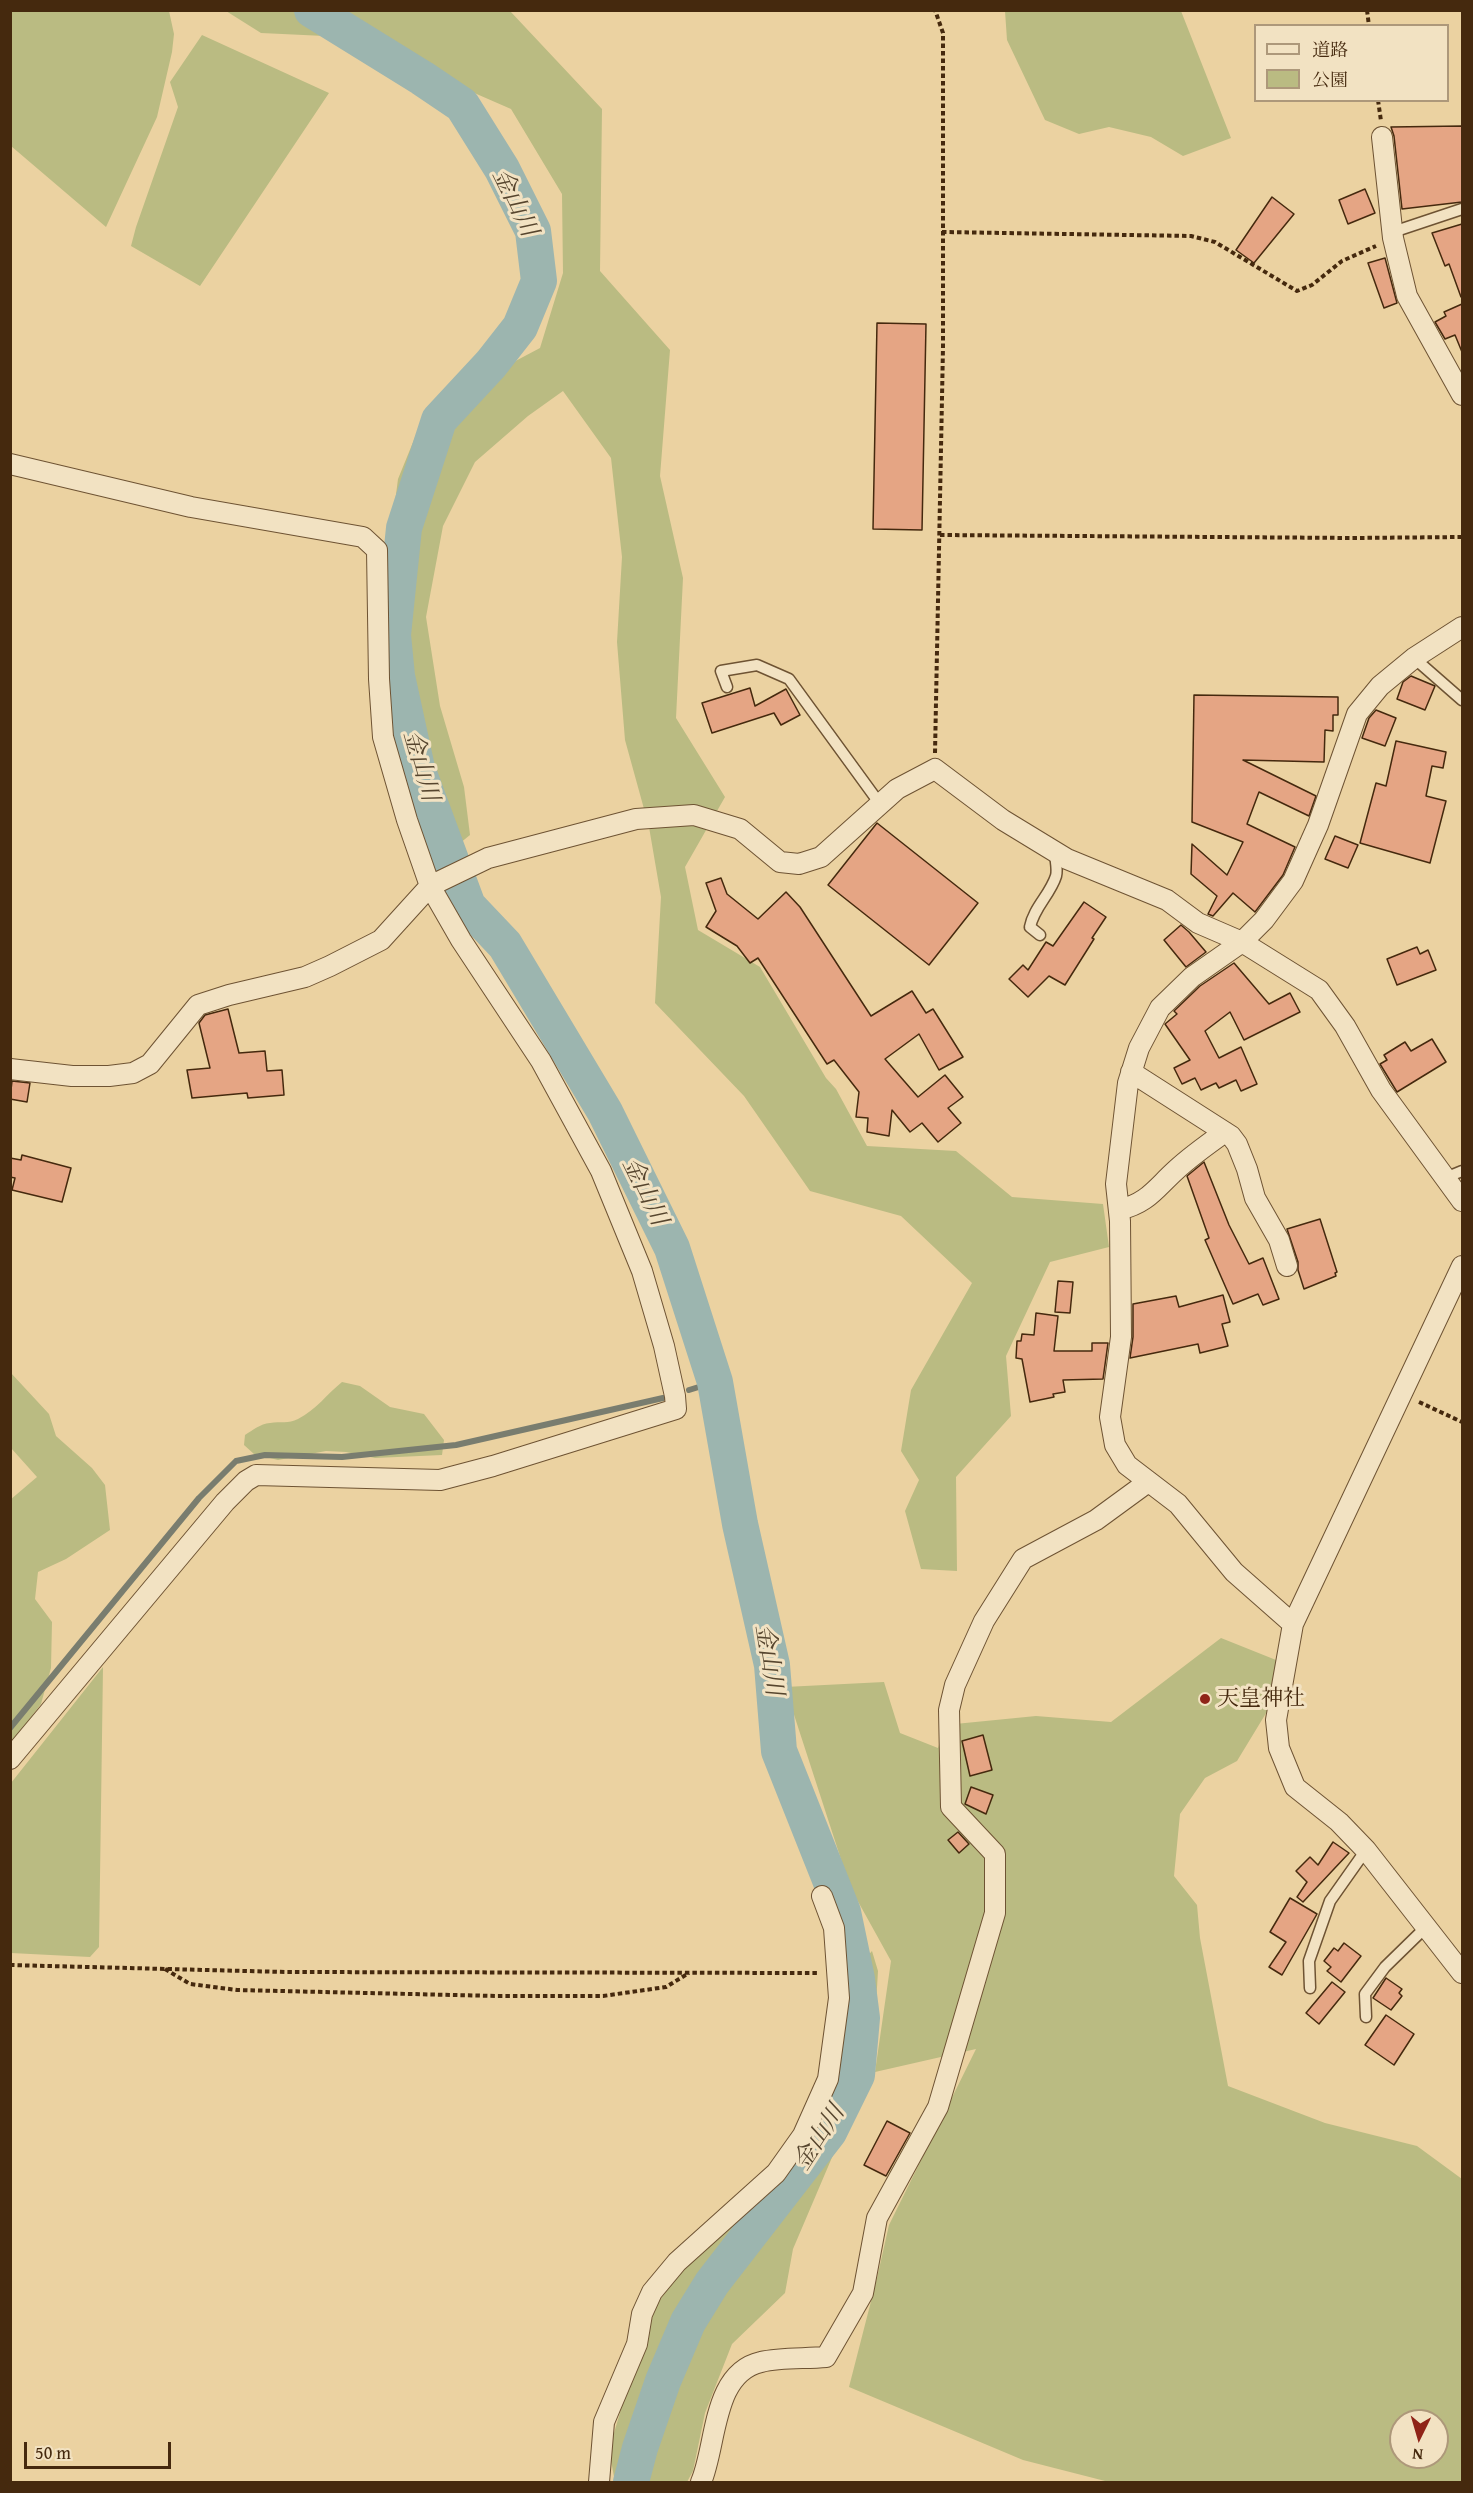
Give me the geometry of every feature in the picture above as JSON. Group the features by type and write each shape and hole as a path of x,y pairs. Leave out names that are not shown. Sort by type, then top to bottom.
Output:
{"street":[{"path":"1382,137 1393,235 1407,296 1462,395"},
{"path":"10,464 191,507 363,537 372,543 379,558 379,679 383,737 407,820 461,940 541,1061 601,1171 642,1271 664,1346 676,1409 493,1466 440,1480 256,1475 246,1480 225,1502 10,1759"},
{"path":"1293,1624 1234,1572 1178,1504 1127,1465 1115,1445 1110,1417 1121,1337 1119,1210 1116,1184 1128,1083 1139,1048 1160,1008 1192,976 1242,942 1264,920 1293,881 1318,825 1357,714 1380,686 1414,658 1462,627"},
{"path":"10,1069 72,1076 109,1076 133,1073 150,1064 198,1005 229,995 305,977 330,966 381,940 435,883 488,858 636,819 694,815 740,829 780,862 799,864 821,856 897,789 935,769 1003,820 1067,859 1167,900 1198,923 1242,942 1319,990 1345,1026 1381,1090 1454,1174 1462,1201"},
{"path":"1131,1072 1225,1132 1237,1144 1255,1198 1279,1240 1287,1266"},
{"path":"1119,1210 1136,1206 1155,1191 1176,1169 1225,1132"},
{"path":"1462,1266 1293,1624 1276,1720 1278,1748 1295,1787 1339,1822 1366,1850 1462,1973"},
{"path":"701,2482 722,2402 741,2369 762,2361 826,2357 863,2293 877,2218 938,2107 995,1913 994,1854 951,1807 949,1710 960,1674 984,1621 1023,1559 1096,1520 1148,1482"},
{"path":"599,2482 604,2422 637,2344 642,2314 652,2292 677,2262 776,2173 803,2135 828,2079 839,1998 834,1928 822,1896"}],"lane":[{"path":"1393,235 1462,209"},
{"path":"1414,658 1462,700"},
{"path":"727,687 721,671 757,665 789,679 880,804"},
{"path":"1040,935 1030,927 1032,915 1057,874 1055,851"},
{"path":"1311,1988 1309,1961 1330,1901 1366,1850"},
{"path":"1366,2017 1365,1994 1385,1967 1427,1926"}],"path":[{"path":"935,10 943,33 940,535 935,769"},
{"path":"942,232 1191,236 1215,242 1297,291 1312,285 1342,261 1393,235"},
{"path":"940,535 1462,537"},
{"path":"1402,1394 1462,1422"},
{"path":"10,1965 285,1972 838,1974"},
{"path":"165,1969 190,1984 237,1990 497,1996 603,1996 666,1987 690,1973"}],"green space":[{"path":"10,11 169,11 174,34 172,52 157,117 106,227 11,146"},
{"path":"226,11 510,11 602,109 600,271 670,350 660,476 683,578 676,718 725,797 685,867 698,930 760,967 826,1078 836,1089 867,1146 956,1151 1012,1197 1103,1204 1109,1247 1050,1262 1006,1356 1011,1416 956,1477 957,1571 921,1569 905,1511 919,1480 901,1451 911,1390 972,1283 901,1216 810,1191 744,1096 655,1003 661,897 649,827 625,740 617,642 622,557 611,458 563,391 528,416 475,462 443,526 426,617 440,706 464,787 470,835 438,861 407,780 387,679 385,617 389,549 398,479 418,430 466,407 478,391 506,366 540,348 563,273 562,194 511,109 346,37 261,33"},
{"path":"1005,11 1181,11 1231,138 1183,156 1151,137 1109,127 1079,134 1045,120 1007,40"},
{"path":"202,35 329,93 200,286 131,246 178,107 170,82"},
{"path":"11,1373 49,1414 56,1436 92,1468 105,1485 110,1530 66,1559 38,1572 35,1599 52,1622 51,1668 41,1704 11,1744 10,1500 37,1477 11,1448"},
{"path":"342,1382 360,1386 390,1407 424,1414 444,1440 442,1455 375,1458 346,1452 326,1451 278,1460 254,1454 244,1445 245,1435 254,1429 274,1422 298,1419 316,1407"},
{"path":"1221,1638 1281,1662 1271,1705 1237,1761 1205,1778 1180,1814 1174,1876 1197,1905 1200,1938 1228,2086 1325,2123 1417,2146 1462,2179 1462,2482 1109,2482 1023,2460 849,2387 889,2225 976,2049 875,2072 891,1961 850,1887 785,1687 884,1682 900,1733 938,1748 945,1725 1036,1716 1111,1722"},
{"path":"103,1667 99,1947 90,1957 11,1953 11,1783"},
{"path":"872,1951 878,1971 875,2021 862,2087 793,2249 785,2293 732,2344 705,2413 693,2471 687,2482 615,2482 609,2450 624,2399 645,2347 655,2307 684,2266 790,2171 817,2131 838,2094 847,2044 848,1997 861,1963"}],"building":[{"path":"1462,126 1462,202 1402,209 1391,127"},
{"path":"1365,189 1375,213 1348,224 1339,200"},
{"path":"1272,197 1294,214 1254,263 1236,250"},
{"path":"1462,224 1461,297 1449,264 1445,266 1432,233"},
{"path":"1385,258 1397,303 1384,308 1368,263"},
{"path":"1462,304 1462,352 1455,335 1445,339 1435,322 1446,316 1444,312"},
{"path":"877,323 926,324 922,530 873,529"},
{"path":"1411,676 1435,686 1425,710 1397,699 1403,682"},
{"path":"750,688 755,706 786,689 800,715 781,725 774,713 712,733 702,703"},
{"path":"1194,695 1338,697 1338,715 1333,715 1333,731 1325,730 1324,762 1243,760 1316,796 1309,816 1259,792 1247,824 1295,847 1283,875 1255,912 1233,893 1213,916 1208,914 1217,896 1191,874 1192,844 1227,875 1243,842 1192,822"},
{"path":"1376,710 1396,718 1385,746 1362,738 1369,718"},
{"path":"1396,741 1446,752 1443,768 1432,766 1426,796 1446,801 1430,863 1360,843 1376,783 1386,786"},
{"path":"877,823 978,903 929,965 828,885"},
{"path":"1335,836 1358,845 1348,868 1325,859"},
{"path":"721,878 727,894 758,919 786,892 800,907 871,1016 912,991 926,1013 933,1009 963,1057 939,1070 919,1034 885,1059 918,1097 945,1075 963,1097 948,1108 961,1123 938,1142 922,1123 910,1132 892,1110 889,1136 867,1132 868,1118 856,1117 859,1092 834,1060 827,1064 758,958 750,963 737,946 706,927 716,911 706,883"},
{"path":"1084,902 1106,917 1092,938 1094,939 1065,985 1049,976 1028,997 1009,979 1023,965 1028,970 1046,942 1053,946"},
{"path":"1181,925 1206,952 1186,967 1164,940"},
{"path":"1417,947 1420,954 1428,950 1436,970 1397,985 1387,959"},
{"path":"1234,963 1269,1004 1290,993 1300,1012 1244,1040 1230,1012 1205,1031 1219,1058 1241,1047 1257,1084 1241,1091 1236,1080 1219,1088 1216,1083 1201,1090 1195,1078 1182,1084 1174,1068 1190,1060 1165,1024 1177,1014 1174,1011 1200,986"},
{"path":"228,1009 239,1053 265,1051 267,1071 282,1070 284,1095 248,1098 247,1093 192,1098 187,1070 210,1068 199,1023 205,1015"},
{"path":"1432,1039 1446,1062 1397,1092 1380,1064 1387,1060 1384,1055 1405,1042 1411,1051"},
{"path":"12,1081 30,1083 27,1102 10,1099"},
{"path":"22,1155 71,1168 62,1202 12,1190 15,1178 10,1177 10,1158 21,1160"},
{"path":"1204,1162 1229,1225 1249,1264 1263,1258 1279,1299 1263,1305 1258,1294 1233,1304 1205,1240 1209,1238 1187,1176"},
{"path":"1320,1219 1337,1272 1336,1276 1304,1289 1287,1229"},
{"path":"1058,1281 1073,1282 1070,1313 1055,1312"},
{"path":"1223,1295 1230,1322 1222,1324 1228,1346 1200,1353 1198,1344 1130,1358 1133,1337 1133,1304 1176,1296 1179,1307"},
{"path":"1036,1313 1058,1316 1054,1351 1092,1351 1092,1343 1108,1343 1103,1379 1063,1380 1065,1392 1030,1402 1022,1359 1016,1358 1017,1341 1021,1341 1022,1334 1034,1335"},
{"path":"983,1735 992,1770 970,1776 962,1741"},
{"path":"971,1787 993,1795 986,1814 965,1804"},
{"path":"958,1832 969,1844 959,1853 948,1840"},
{"path":"1333,1842 1349,1853 1303,1902 1297,1897 1307,1882 1296,1871 1310,1857 1318,1865"},
{"path":"1290,1898 1317,1914 1282,1975 1269,1967 1286,1942 1270,1932"},
{"path":"1344,1943 1361,1956 1341,1982 1327,1971 1331,1967 1324,1961 1334,1948 1338,1951"},
{"path":"1386,1978 1402,1989 1399,1993 1402,1996 1391,2010 1373,1998"},
{"path":"1332,1982 1345,1992 1319,2024 1306,2013"},
{"path":"1386,2015 1414,2034 1394,2065 1365,2045"},
{"path":"887,2121 910,2133 886,2176 864,2165"}],"waterway":[{"name":"金山川","path":"312,10 462,105 502,169 533,231 539,281 520,327 491,364 439,420 404,528 393,635 397,676 417,768 468,906 505,945 605,1112 672,1248 715,1382 740,1524 772,1665 779,1751 843,1912 857,1979 862,2018 857,2075 829,2132 712,2283 688,2322 663,2381 631,2482"},
{"path":"689,1390 715,1382"},
{"path":"10,1728 199,1498 236,1461 265,1455 342,1457 456,1445 663,1398"}],"place":[{"name":"天皇神社","path":"1205,1699"}]}
